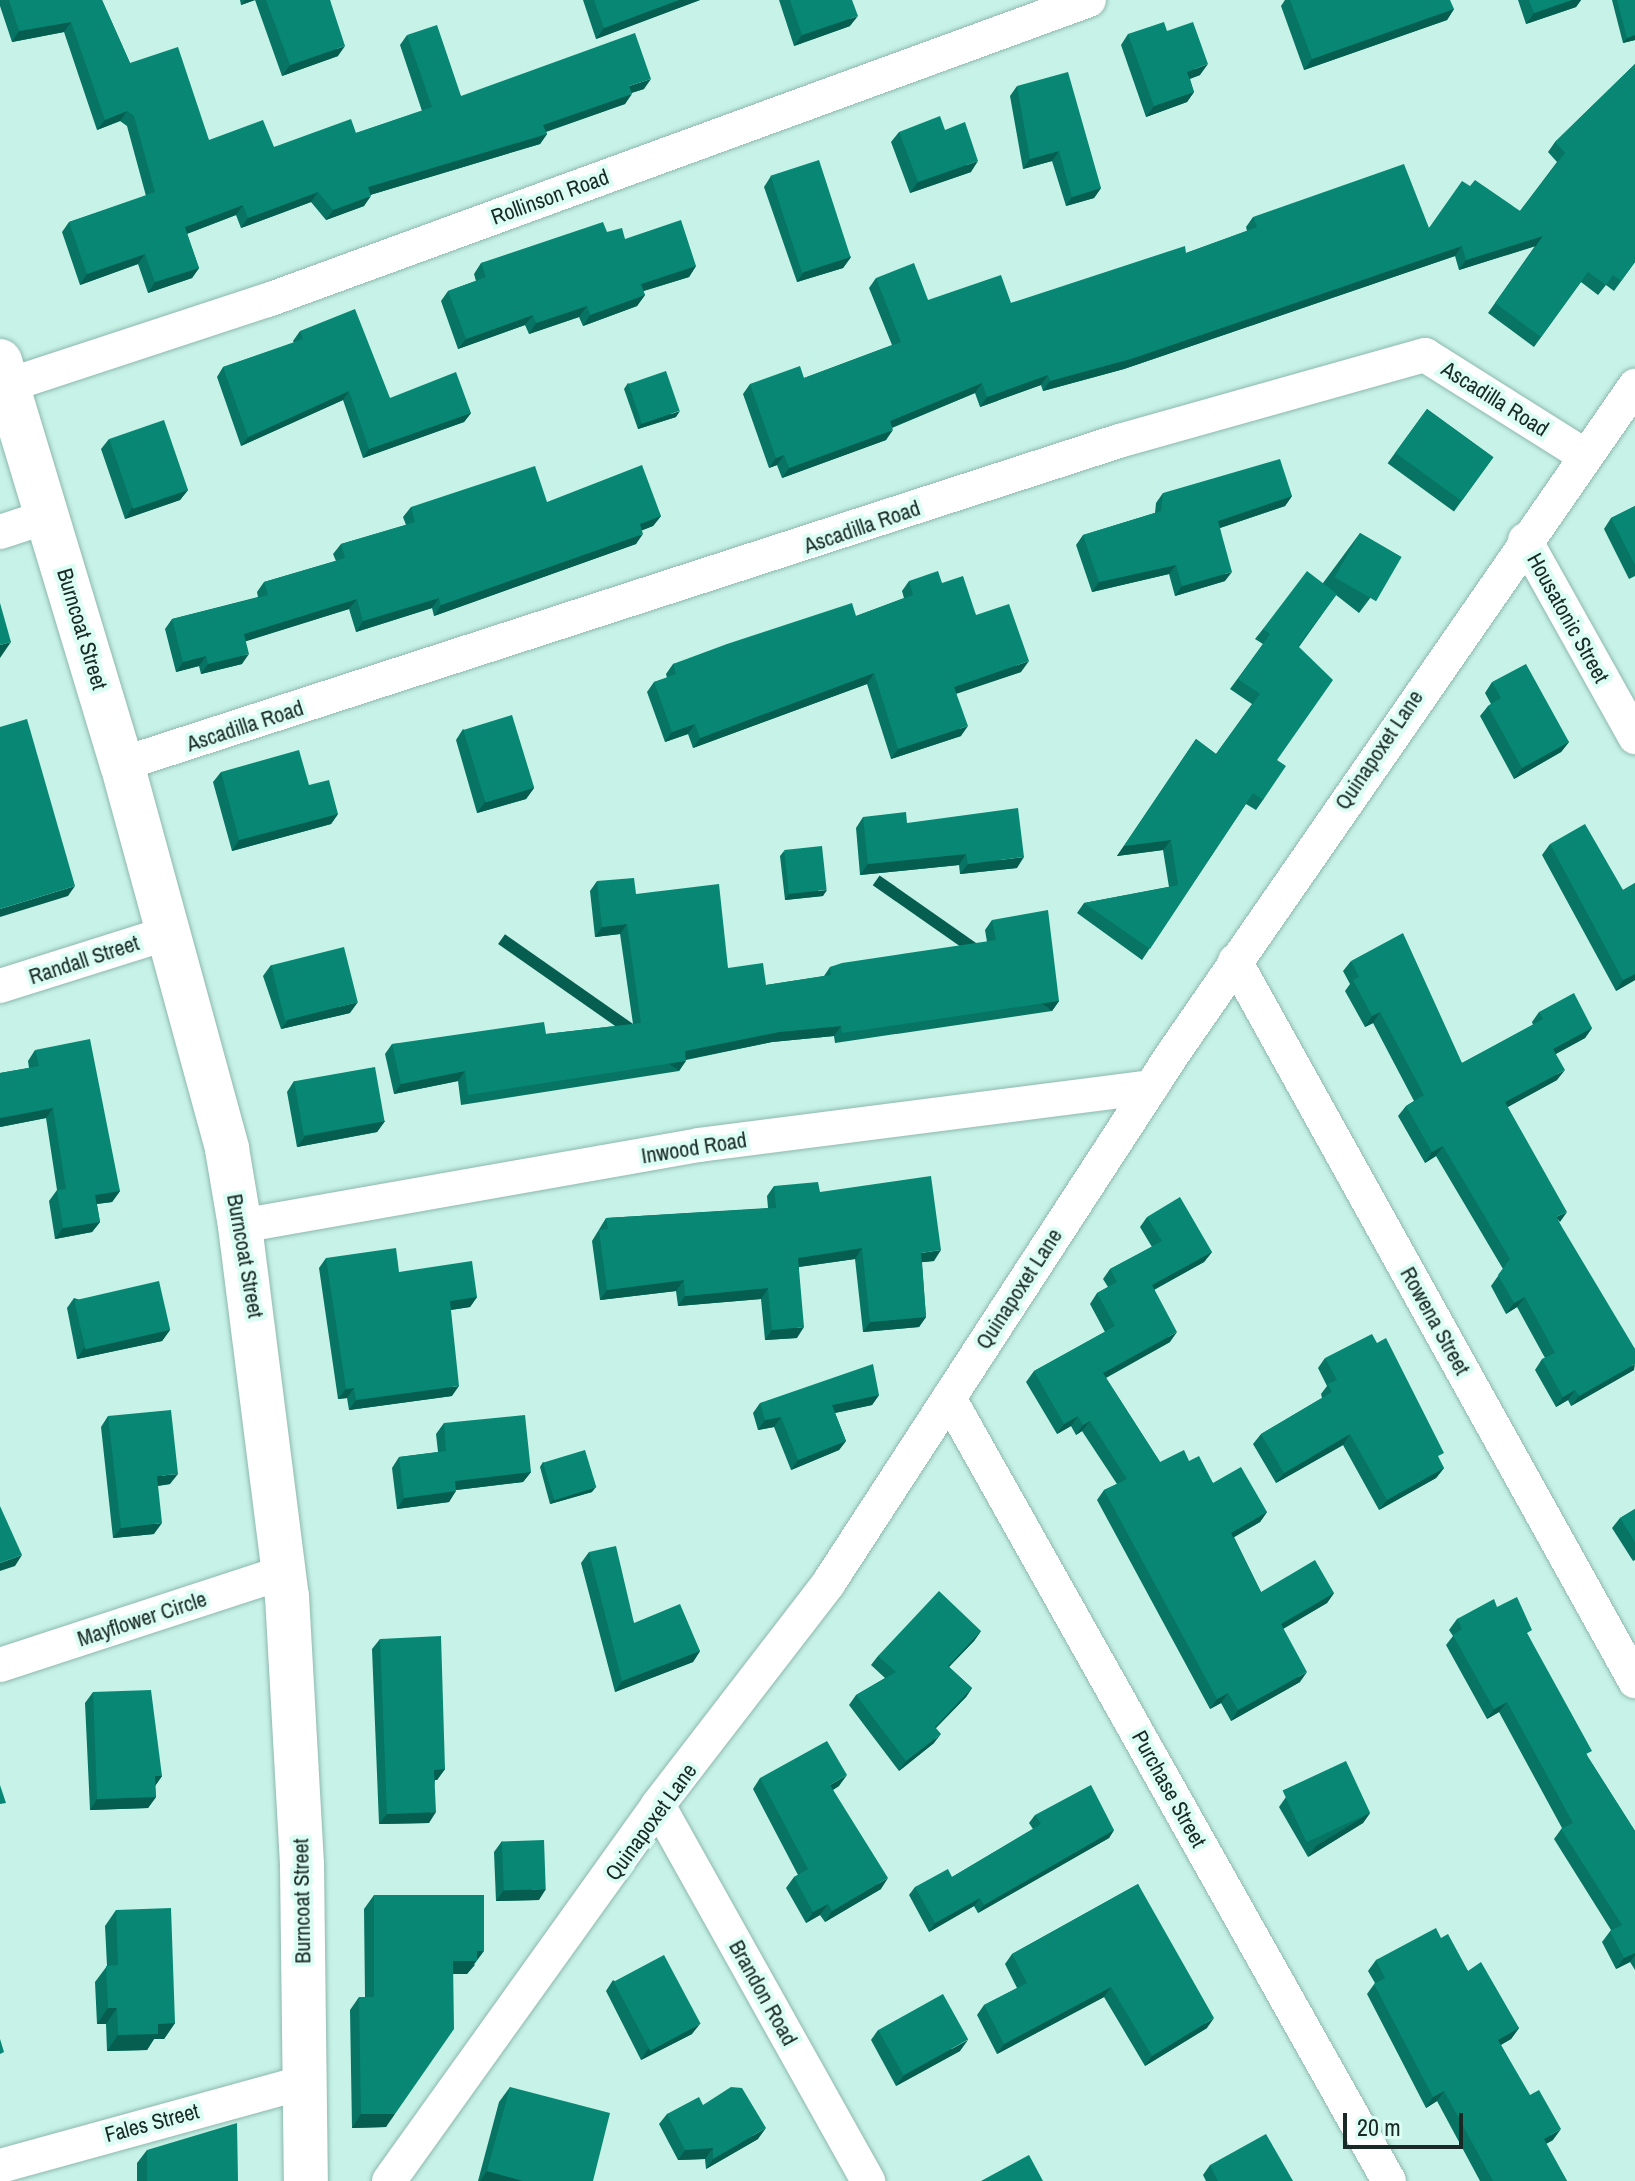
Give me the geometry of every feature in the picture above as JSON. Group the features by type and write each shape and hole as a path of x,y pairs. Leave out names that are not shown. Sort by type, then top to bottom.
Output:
{"main road":[{"name":"Burncoat Street","path":"4,373 122,764 168,933 240,1226 285,1572 299,1790 306,2181"}],"street":[{"name":"Rollinson Road","path":"4,373 268,300 1089,0"},
{"name":"Ascadilla Road","path":"122,764 1119,441 1425,355 1584,455"},
{"name":"Quinapoxet Lane","path":"389,2181 658,1805 828,1584 1235,961 1584,455 1635,386"},
{"path":"0,532 46,517"},
{"name":"Housatonic Street","path":"1525,540 1635,737"},
{"name":"Randall Street","path":"0,986 168,933"},
{"name":"Rowena Street","path":"1235,961 1635,1681"},
{"name":"Inwood Road","path":"240,1226 699,1145 1151,1087"},
{"name":"Purchase Street","path":"949,1398 1389,2181"},
{"name":"Mayflower Circle","path":"0,1665 285,1572"},
{"name":"Brandon Road","path":"658,1805 859,2172"},
{"name":"Fales Street","path":"0,2166 305,2082"}],"building":[{"path":"9,0 102,0 130,63 178,47 209,140 263,120 274,147 351,119 356,133 432,107 407,35 437,25 461,96 635,33 651,79 629,86 632,94 543,125 547,134 368,187 371,196 333,210 318,192 248,218 243,205 185,227 199,268 155,282 145,254 87,274 69,222 155,192 134,116 127,111 105,120 71,22 19,31"},
{"path":"266,0 330,0 345,46 290,65"},
{"path":"594,0 679,0 604,28"},
{"path":"790,0 852,0 858,16 802,35"},
{"path":"1290,0 1450,0 1454,9 1312,59"},
{"path":"1529,0 1572,0 1534,13"},
{"path":"1617,0 1635,0 1635,35 1627,38"},
{"path":"1164,22 1167,31 1193,22 1208,64 1187,72 1194,92 1154,106 1128,34"},
{"path":"1635,64 1635,262 1621,281 1613,275 1606,285 1588,272 1541,337 1495,303 1543,236 1466,260 1462,246 1131,359 1050,381 1048,375 987,397 982,383 890,421 893,430 789,468 784,455 776,458 750,384 800,366 804,378 901,342 876,278 914,263 928,300 1001,275 1011,303 1185,246 1186,253 1257,227 1253,217 1404,164 1429,228 1462,181 1470,186 1475,180 1520,211 1565,153 1555,142"},
{"path":"1068,72 1101,188 1072,197 1059,151 1030,159 1017,86"},
{"path":"940,116 945,130 965,122 978,161 918,182 899,132"},
{"path":"819,160 851,257 802,273 770,176"},
{"path":"681,220 696,266 641,284 645,295 590,315 587,306 536,323 533,315 466,339 448,291 486,277 481,263 603,222 607,232 622,228 625,239"},
{"path":"355,309 390,398 456,372 471,413 369,449 349,391 248,437 223,367 303,339 300,331"},
{"path":"666,371 680,411 642,424 628,384"},
{"path":"1427,409 1493,457 1462,501 1395,453"},
{"path":"164,420 188,490 133,509 109,439"},
{"path":"1280,459 1292,496 1218,521 1232,572 1182,586 1176,565 1099,582 1083,535 1161,511 1163,493"},
{"path":"642,465 661,516 640,524 643,534 441,605 439,598 363,621 357,599 244,634 249,654 208,664 206,656 183,662 172,619 268,595 264,582 345,558 341,544 415,522 411,507 535,466 547,502"},
{"path":"1635,506 1635,565 1611,518"},
{"path":"1360,533 1402,557 1376,601 1334,577"},
{"path":"938,571 942,583 963,576 976,615 1009,604 1029,661 954,687 968,726 898,749 874,673 700,738 695,724 672,732 654,682 676,674 673,664 852,603 856,616 913,595 909,581"},
{"path":"1307,571 1337,594 1298,646 1333,680 1277,760 1286,766 1263,800 1253,793 1150,949 1084,903 1178,885 1171,840 1124,846 1196,739 1216,754 1260,694 1238,679 1270,634 1263,629"},
{"path":"0,603 11,642 0,645"},
{"path":"1526,664 1569,742 1522,768 1488,706 1501,698 1492,682"},
{"path":"512,715 534,788 485,803 463,730"},
{"path":"27,719 75,886 0,909 0,727"},
{"path":"299,750 309,785 329,780 338,814 239,840 221,772"},
{"path":"1018,808 1024,857 968,864 966,854 868,864 863,817 906,812 907,823"},
{"path":"1585,824 1623,890 1635,883 1635,974 1623,980 1550,844"},
{"path":"822,846 827,890 789,894 784,850"},
{"path":"634,878 636,894 719,884 728,968 763,963 766,985 831,975 830,967 842,963 996,940 992,920 1048,910 1059,1001 842,1033 841,1026 779,1032 685,1051 686,1061 468,1095 465,1071 401,1084 392,1044 544,1022 546,1034 641,1023 627,924 602,927 597,881"},
{"path":"1403,933 1462,1063 1543,1019 1539,1012 1574,993 1592,1028 1553,1049 1565,1070 1505,1102 1567,1212 1556,1217 1635,1349 1635,1364 1579,1396 1575,1390 1563,1397 1542,1359 1555,1353 1525,1297 1514,1303 1498,1275 1510,1259 1443,1146 1432,1152 1406,1106 1424,1095 1380,1012 1372,1016 1353,980 1359,977 1351,961"},
{"path":"344,947 358,1002 285,1020 271,965"},
{"path":"90,1039 120,1191 95,1195 100,1222 63,1228 57,1190 66,1189 53,1108 0,1118 0,1073 39,1066 35,1050"},
{"path":"375,1067 385,1121 304,1135 294,1081"},
{"path":"931,1176 941,1250 921,1253 926,1317 870,1322 862,1248 798,1258 804,1327 772,1330 768,1288 685,1296 684,1280 607,1290 599,1230 608,1229 606,1218 776,1208 774,1186 818,1182 820,1192"},
{"path":"1180,1197 1212,1252 1152,1285 1177,1332 1103,1373 1160,1462 1184,1450 1189,1461 1199,1456 1213,1483 1241,1467 1267,1512 1231,1533 1261,1592 1315,1560 1334,1593 1281,1624 1307,1672 1238,1710 1228,1693 1217,1699 1104,1490 1127,1479 1090,1421 1083,1425 1078,1416 1064,1424 1034,1371 1115,1326 1097,1293 1117,1282 1110,1269 1162,1241 1147,1217"},
{"path":"396,1248 399,1272 472,1261 477,1297 450,1301 459,1386 356,1400 354,1388 346,1389 326,1258"},
{"path":"159,1281 170,1330 85,1349 74,1301"},
{"path":"1372,1334 1377,1343 1386,1338 1444,1453 1438,1456 1444,1468 1387,1500 1350,1434 1284,1473 1261,1434 1332,1392 1328,1384 1337,1380 1325,1358"},
{"path":"873,1364 879,1395 832,1405 846,1441 798,1460 781,1417 765,1420 760,1403"},
{"path":"171,1410 178,1474 157,1476 162,1523 121,1528 108,1416"},
{"path":"525,1415 531,1472 455,1481 456,1491 404,1498 399,1457 446,1451 444,1423"},
{"path":"585,1450 596,1487 554,1500 543,1463"},
{"path":"0,1506 22,1555 0,1563"},
{"path":"1635,1509 1635,1542 1620,1518"},
{"path":"616,1546 634,1623 680,1604 700,1651 622,1681 589,1552"},
{"path":"939,1591 981,1631 948,1666 972,1688 935,1727 941,1734 906,1761 856,1695 896,1672 878,1656"},
{"path":"1517,1597 1532,1630 1527,1633 1592,1751 1586,1754 1635,1831 1635,1953 1624,1958 1610,1931 1622,1925 1561,1829 1573,1823 1507,1702 1494,1709 1453,1635 1462,1629 1457,1619 1494,1599 1497,1607"},
{"path":"441,1636 445,1769 434,1770 436,1812 387,1814 380,1639"},
{"path":"151,1690 162,1776 155,1776 156,1797 97,1799 93,1692"},
{"path":"827,1741 847,1775 830,1785 888,1878 832,1911 828,1904 813,1912 794,1877 808,1869 760,1778"},
{"path":"1346,1761 1370,1813 1307,1842 1283,1791"},
{"path":"0,1785 6,1803 0,1804"},
{"path":"1091,1785 1114,1830 984,1905 980,1898 935,1923 915,1887 948,1869 952,1877 1041,1824 1035,1815"},
{"path":"544,1840 546,1889 504,1890 502,1841"},
{"path":"1138,1884 1214,2018 1152,2056 1111,1987 1004,2044 984,2005 1027,1983 1012,1954"},
{"path":"374,1895 484,1895 484,1951 477,1951 477,1961 453,1961 454,2029 395,2114 361,2114 359,1997 374,1997"},
{"path":"171,1908 175,2023 158,2024 158,2034 118,2035 117,2008 108,2008 106,1966 118,1965 116,1910"},
{"path":"1436,1928 1441,1938 1448,1934 1468,1971 1481,1962 1519,2028 1498,2040 1530,2095 1539,2090 1561,2129 1544,2139 1567,2181 1493,2181 1444,2091 1433,2097 1374,1984 1385,1978 1376,1960"},
{"path":"664,1955 701,2024 650,2051 614,1982"},
{"path":"943,1994 968,2039 903,2075 878,2030"},
{"path":"510,2087 610,2113 593,2181 523,2181 487,2171"},
{"path":"731,2087 742,2088 766,2128 713,2159 713,2148 685,2150 667,2114 699,2097 703,2105"},
{"path":"237,2123 238,2181 147,2181 147,2150"},
{"path":"1266,2134 1293,2181 1218,2181 1210,2165"},
{"path":"1029,2155 1043,2181 981,2181"}]}
